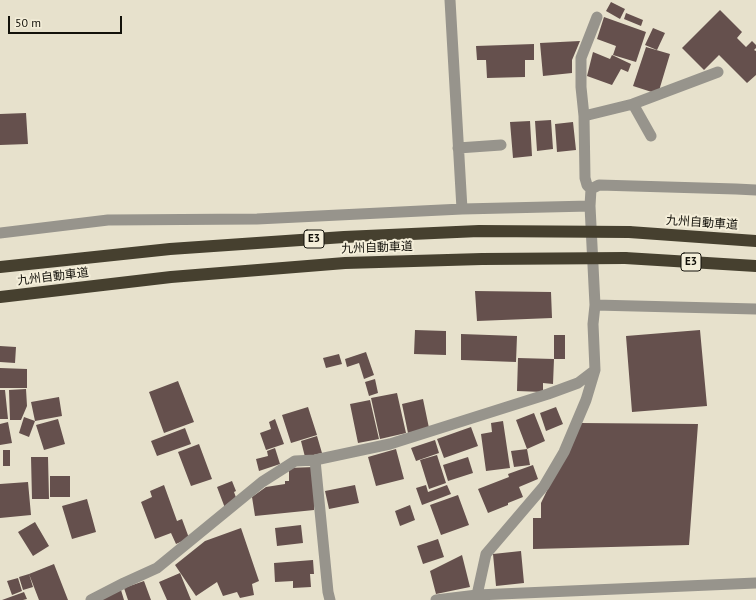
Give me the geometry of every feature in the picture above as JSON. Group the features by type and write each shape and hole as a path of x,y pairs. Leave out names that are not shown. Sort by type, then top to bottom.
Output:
{"highway":[{"name":"九州自動車道","path":"0,267 170,249 344,237 479,231 629,232 756,241"},
{"name":"九州自動車道","path":"0,297 171,276 345,263 482,259 625,258 756,266"}],"street":[{"path":"450,0 462,209"},
{"path":"477,597 486,554 544,486 564,452 586,400 595,370 593,324 595,305 590,189 585,178 581,58 598,17"},
{"path":"584,116 634,104 718,72"},
{"path":"634,104 651,136"},
{"path":"458,148 500,146"},
{"path":"590,189 599,185 736,188 756,190"},
{"path":"0,233 108,220 257,219 462,209 590,206"},
{"path":"595,305 756,309"},
{"path":"91,600 157,568 262,482 295,461 315,460 390,444 578,384 595,370"},
{"path":"315,460 330,600"},
{"path":"436,600 756,583"}],"building":[{"path":"611,2 625,9 620,19 606,11"},
{"path":"720,10 742,32 737,38 746,47 752,41 756,45 754,50 756,51 756,75 747,83 719,55 704,70 682,48"},
{"path":"626,13 643,20 641,26 624,19"},
{"path":"604,17 646,32 636,62 613,55 616,46 597,39"},
{"path":"653,28 665,33 657,50 645,45"},
{"path":"580,41 572,60 572,73 543,76 540,43"},
{"path":"534,44 534,60 525,60 525,77 487,78 486,60 477,60 476,46"},
{"path":"646,47 670,54 658,94 633,86"},
{"path":"593,52 610,59 612,55 631,64 628,72 621,69 612,85 587,76"},
{"path":"26,113 28,144 0,145 0,114"},
{"path":"551,120 553,149 537,151 535,121"},
{"path":"530,121 532,156 513,158 510,122"},
{"path":"573,122 576,150 557,152 555,124"},
{"path":"475,291 551,292 552,318 477,321"},
{"path":"415,330 446,331 446,355 414,354"},
{"path":"700,330 707,406 632,412 626,336"},
{"path":"461,334 517,336 516,362 461,360"},
{"path":"554,335 565,335 565,359 554,359"},
{"path":"0,346 16,347 15,363 0,362"},
{"path":"366,352 374,375 364,379 359,363 347,367 345,359"},
{"path":"339,354 342,364 326,368 323,358"},
{"path":"518,358 554,359 553,384 543,383 543,392 517,391"},
{"path":"0,368 27,369 27,388 0,388"},
{"path":"375,379 378,393 369,396 365,382"},
{"path":"178,381 194,422 164,433 149,392"},
{"path":"26,389 27,406 21,420 10,420 9,390"},
{"path":"0,390 5,390 8,419 0,419"},
{"path":"397,393 406,433 380,439 371,398"},
{"path":"59,397 62,416 35,421 31,402"},
{"path":"423,399 429,428 408,433 402,404"},
{"path":"370,400 379,439 358,443 350,404"},
{"path":"308,407 317,435 291,443 282,415"},
{"path":"556,407 563,424 546,431 540,413"},
{"path":"534,413 545,441 527,449 516,420"},
{"path":"24,417 35,421 29,437 19,433"},
{"path":"58,419 65,444 44,450 36,425"},
{"path":"275,419 284,444 266,450 260,433 271,429 269,422"},
{"path":"503,421 510,468 486,471 481,434 492,432 491,423"},
{"path":"8,422 12,443 0,445 0,424"},
{"path":"580,423 698,424 689,545 533,549 533,518 541,518 541,503"},
{"path":"471,427 478,446 444,458 437,439"},
{"path":"185,428 191,444 157,456 151,441"},
{"path":"317,436 322,453 305,457 301,441"},
{"path":"435,440 439,453 416,461 411,448"},
{"path":"199,444 212,479 191,486 178,452"},
{"path":"275,448 280,464 259,471 256,459 268,456 267,451"},
{"path":"396,449 404,479 376,486 368,457"},
{"path":"527,449 530,465 514,467 511,451"},
{"path":"3,450 10,450 10,466 3,466"},
{"path":"437,455 446,483 429,489 420,460"},
{"path":"31,457 48,457 49,499 32,499"},
{"path":"468,457 473,473 448,481 443,465"},
{"path":"533,465 538,479 519,487 523,497 488,513 478,489 509,477 508,474"},
{"path":"314,467 314,510 255,516 252,497 266,487 285,484 285,481 289,481 289,468"},
{"path":"50,476 70,476 70,497 50,497"},
{"path":"232,481 236,491 234,492 238,503 225,508 217,487"},
{"path":"28,482 31,515 0,518 0,484"},
{"path":"164,485 177,521 182,519 189,538 176,544 171,533 155,539 141,502 152,497 150,491"},
{"path":"355,485 359,503 329,509 325,491"},
{"path":"426,485 428,492 447,485 451,494 422,505 416,488"},
{"path":"458,495 469,525 441,535 430,505"},
{"path":"87,499 96,532 72,539 62,506"},
{"path":"410,505 415,520 400,526 395,511"},
{"path":"35,522 49,546 33,556 18,532"},
{"path":"301,525 303,543 277,546 275,528"},
{"path":"241,528 259,581 252,584 254,595 240,598 237,592 223,596 217,582 196,596 175,565 205,541"},
{"path":"438,539 444,557 423,564 417,546"},
{"path":"521,551 524,583 496,586 493,554"},
{"path":"462,555 470,587 436,594 430,571"},
{"path":"313,560 314,574 310,574 311,587 293,588 293,581 275,582 274,563"},
{"path":"54,564 68,600 39,600 29,574"},
{"path":"180,573 191,600 167,600 159,582"},
{"path":"29,574 33,587 23,590 19,577"},
{"path":"18,578 22,591 12,595 7,581"},
{"path":"144,581 151,600 128,600 124,588"},
{"path":"121,590 124,600 99,600"},
{"path":"24,592 27,599 2,600"}]}
